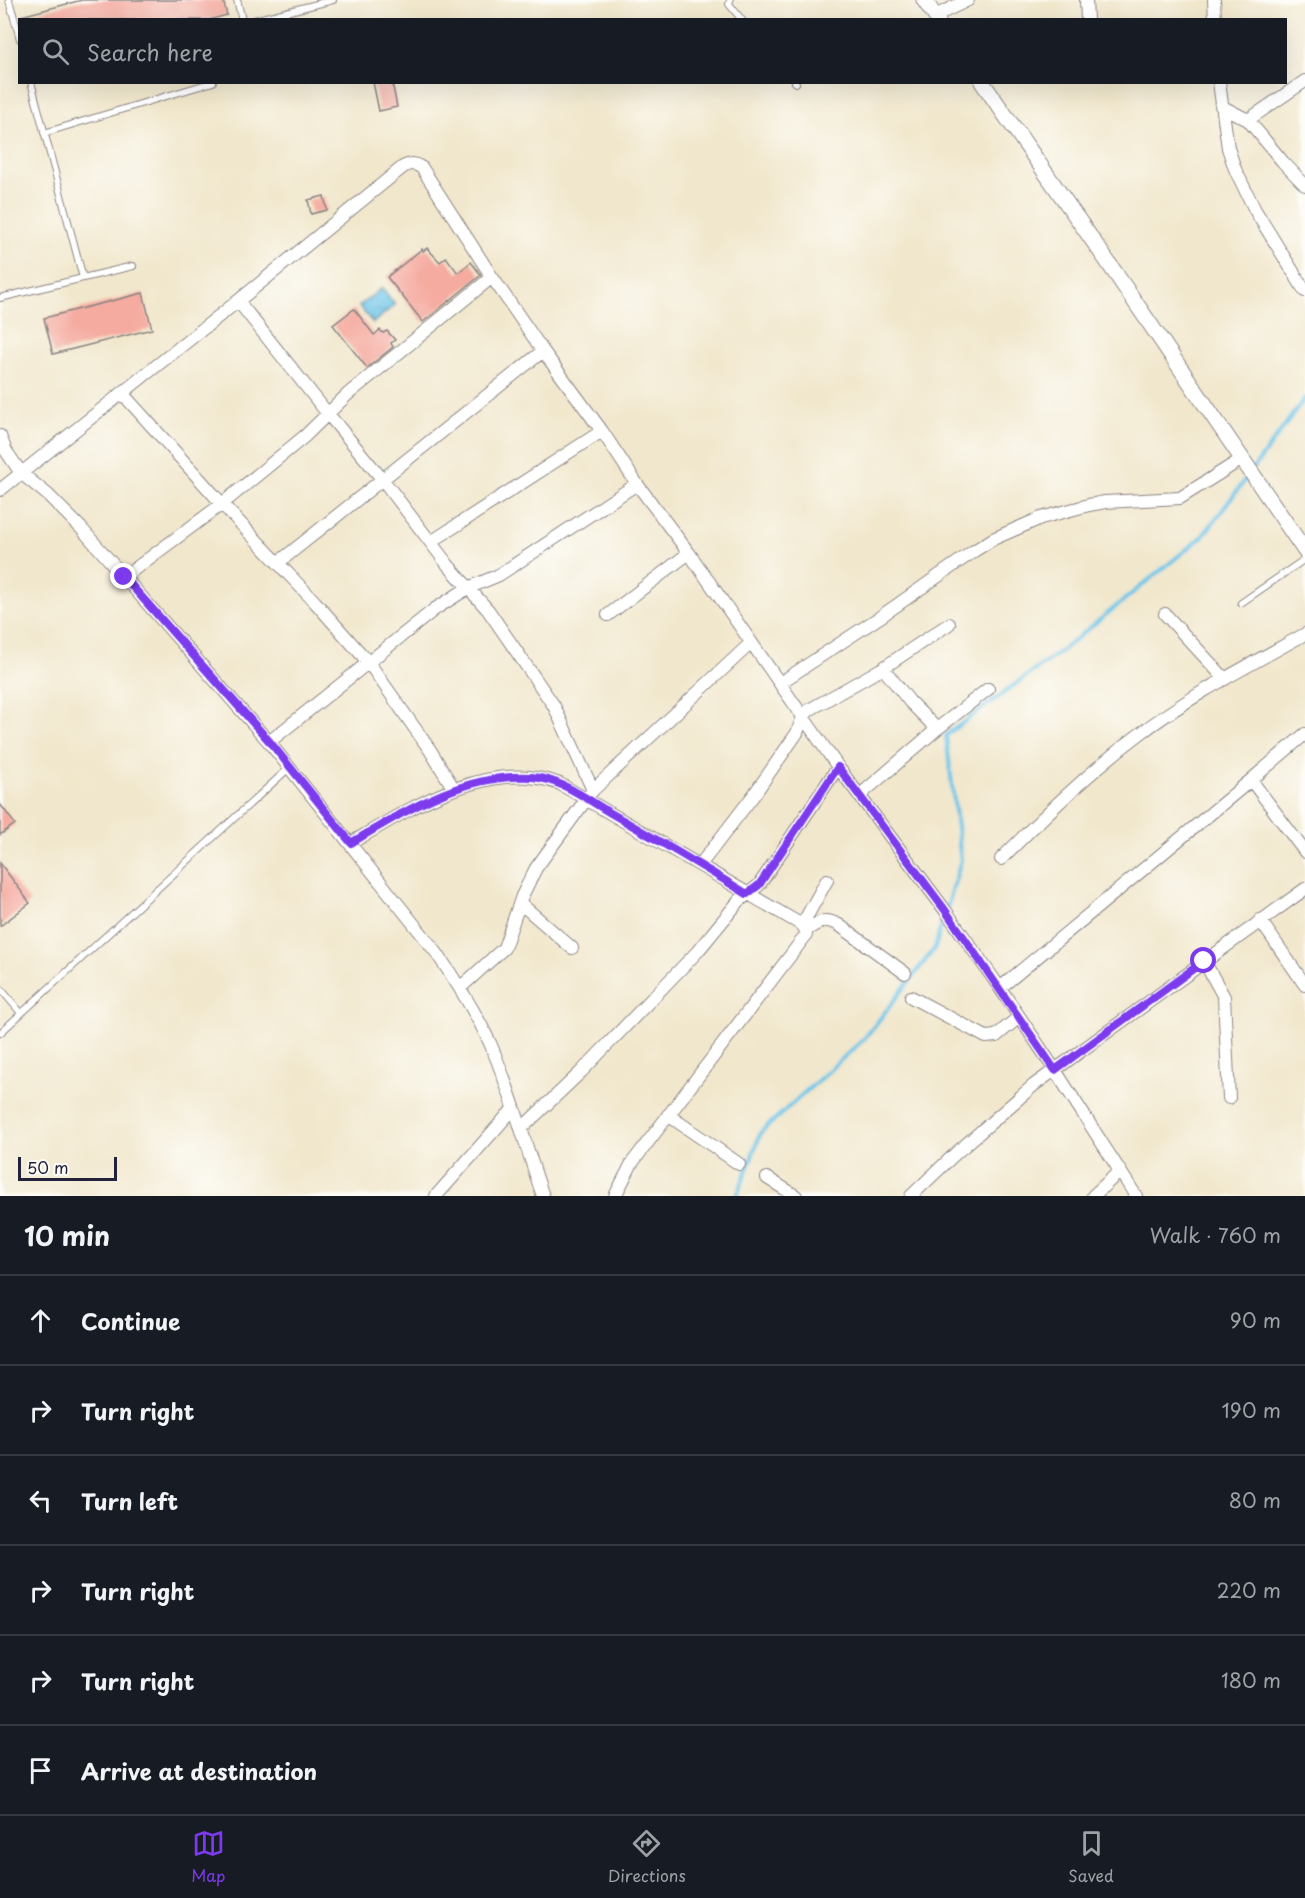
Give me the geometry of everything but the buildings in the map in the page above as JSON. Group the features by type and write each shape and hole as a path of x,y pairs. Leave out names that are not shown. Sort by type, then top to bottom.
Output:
{"street":[{"path":"924,0 936,18 968,0"},
{"path":"1086,0 1087,18"},
{"path":"1214,0 1215,18"},
{"path":"1248,120 1305,81"},
{"path":"983,84 1106,258 1305,551"},
{"path":"1219,84 1228,148 1242,186 1305,291"},
{"path":"1221,106 1248,120 1305,185"},
{"path":"0,490 403,167 417,164 422,168 492,277 637,484 689,553 838,767 968,942 1055,1070 1136,1196"},
{"path":"124,577 222,504 305,436 348,394 492,277"},
{"path":"238,301 488,610 546,693 560,718 590,795"},
{"path":"279,562 543,351"},
{"path":"122,393 369,663 430,750 454,789"},
{"path":"431,542 602,431"},
{"path":"0,436 6,451 21,473 48,495 81,528 270,742 419,928 461,987 490,1043 543,1196"},
{"path":"780,682 993,539 1041,518 1089,505 1180,498 1244,461"},
{"path":"270,742 435,609 468,588 499,575 637,484"},
{"path":"608,615 689,553"},
{"path":"1165,614 1225,679"},
{"path":"700,865 753,796 797,733 803,717 816,705 883,668 949,624"},
{"path":"1001,859 1057,803 1137,736 1225,679 1305,634"},
{"path":"461,987 504,948 529,881 543,856 590,795 751,643"},
{"path":"883,668 910,702 937,729"},
{"path":"859,796 988,688"},
{"path":"1000,988 1305,734"},
{"path":"521,1129 581,1072 698,952 739,901 759,885 838,767"},
{"path":"351,843 389,820 454,789 491,779 534,777 590,795 804,928"},
{"path":"1251,780 1305,852"},
{"path":"615,1196 632,1163 806,936 804,928 827,880"},
{"path":"911,1196 1024,1093 1305,889"},
{"path":"520,903 572,948"},
{"path":"804,928 830,920 905,973"},
{"path":"1260,920 1305,985"},
{"path":"1204,961 1224,997 1229,1098"},
{"path":"911,997 986,1037 996,1036 1019,1017"},
{"path":"436,1196 514,1108"},
{"path":"668,1115 739,1164"},
{"path":"1094,1196 1120,1171"},
{"path":"767,1178 796,1196"}],"lane":[{"path":"9,0 18,32"},
{"path":"237,0 242,18"},
{"path":"262,18 333,0"},
{"path":"730,0 729,4 740,18"},
{"path":"32,84 83,278"},
{"path":"44,133 206,84"},
{"path":"0,298 133,266"},
{"path":"1241,603 1305,559"},
{"path":"0,1033 290,768"},
{"path":"0,988 21,1013"}],"water":[{"path":"382,288 395,305 373,323 359,306"}],"waterway":[{"path":"1253,469 1305,398"},
{"path":"947,908 961,860 946,735 1061,651 1202,537 1249,475"},
{"path":"737,1196 761,1132 864,1039 935,948 944,915"}],"route":[{"path":"124,577 270,742 351,843 389,820 454,789 491,779 534,777 560,784 747,894 759,885 838,767 945,910 1055,1070 1204,961"}]}
